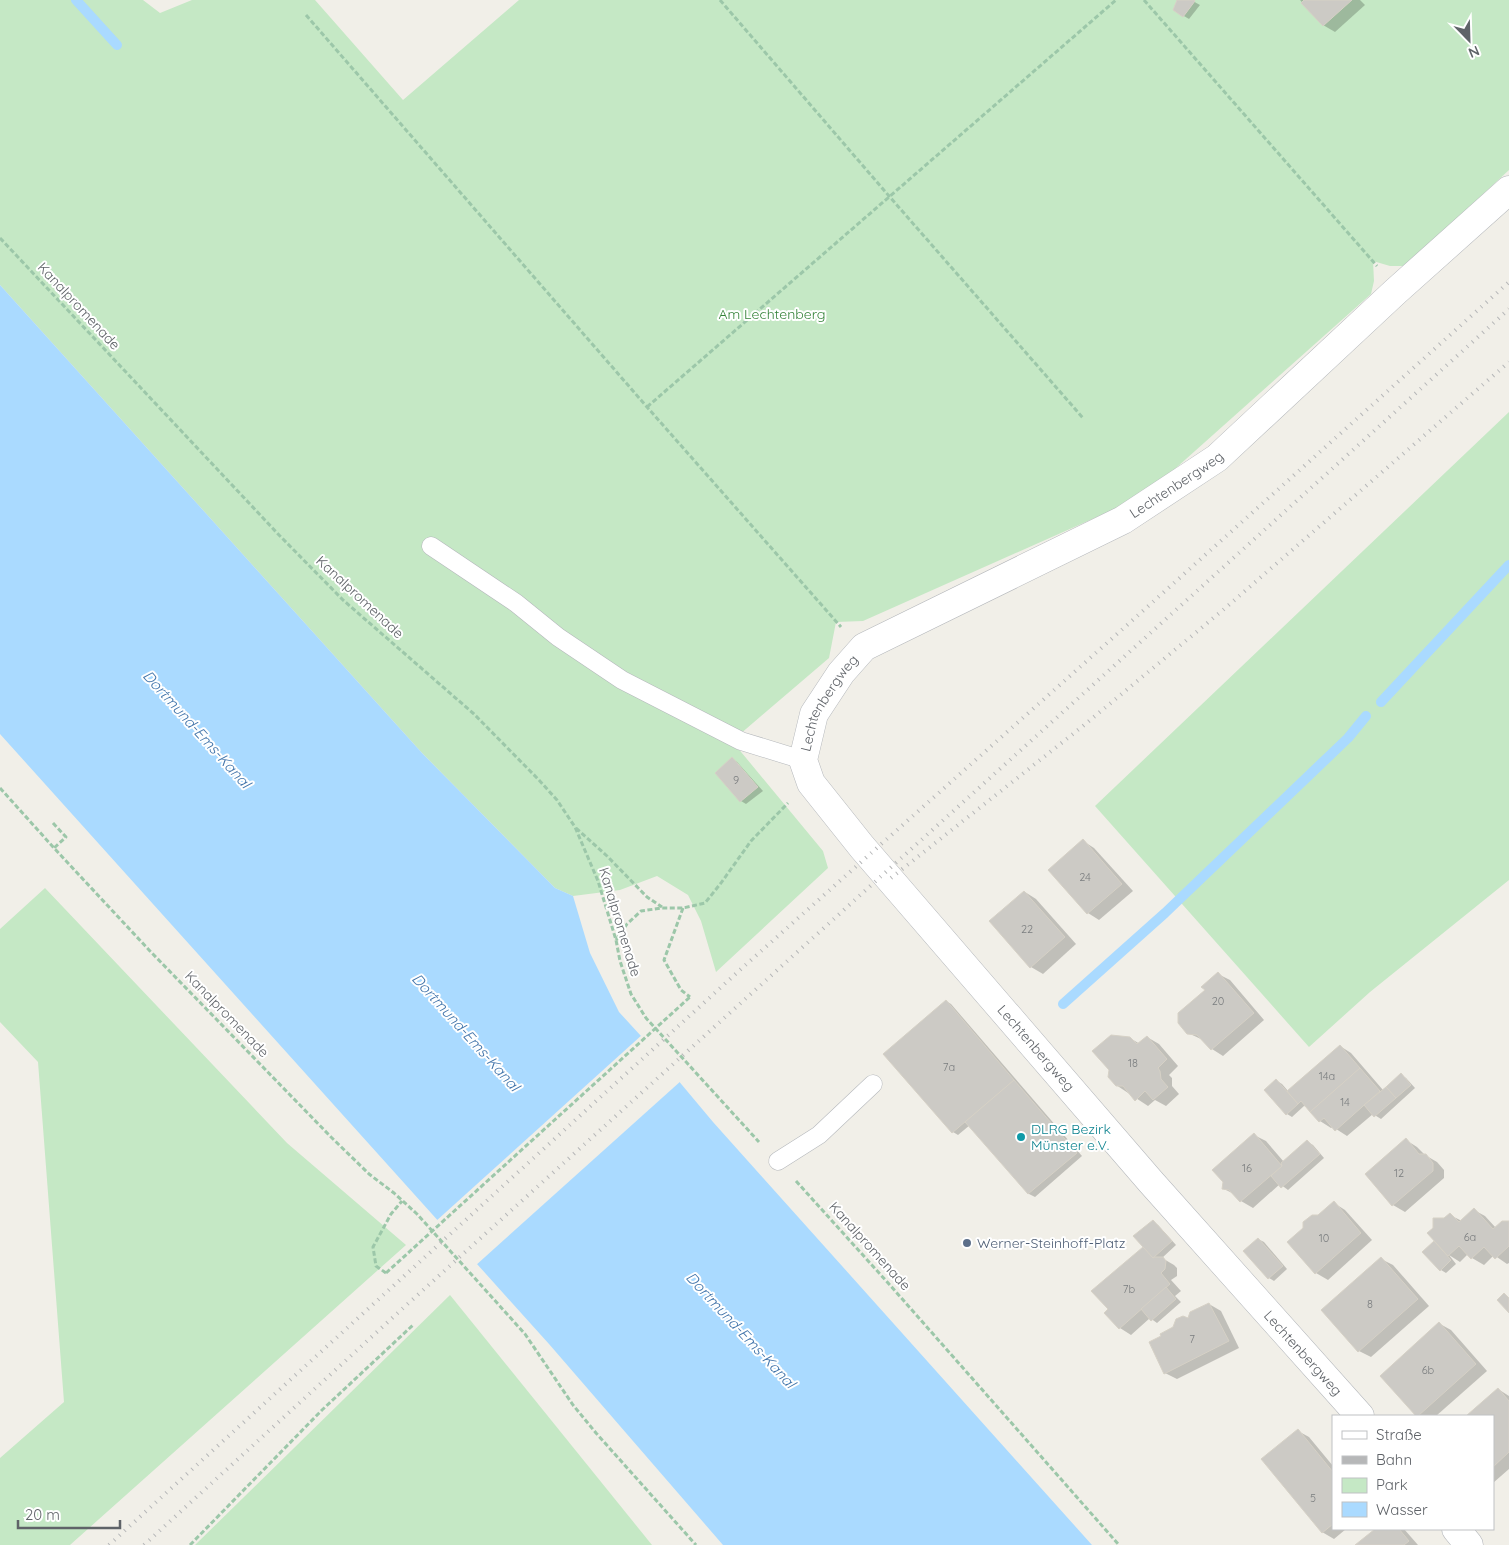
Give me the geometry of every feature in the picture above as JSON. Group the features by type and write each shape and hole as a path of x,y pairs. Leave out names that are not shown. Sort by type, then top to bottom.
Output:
{"street":[{"name":"Lechtenbergweg","path":"1359,1415 1151,1182 862,847 807,771 814,714 841,673 864,647 1124,520 1216,458 1509,190"},
{"path":"1457,1530 1469,1545"}],"lane":[{"path":"432,546 516,603 558,636 622,680 741,742 807,771"},
{"path":"778,1162 819,1135 873,1084"}],"path":[{"path":"720,0 1083,418"},
{"path":"647,406 1116,0"},
{"path":"1144,0 1373,261 1396,292"},
{"path":"306,15 836,622"},
{"name":"Kanalpromenade","path":"0,238 279,535 343,600 474,714 558,800 575,827 598,881 631,994 646,1018 889,1284 1119,1545"},
{"path":"616,940 627,924 641,911 683,908 705,903 751,841 786,805 807,771"},
{"name":"Kanalpromenade","path":"0,788 148,950 368,1174 417,1214 526,1334 573,1405 696,1545"},
{"path":"53,823 66,837 54,848"},
{"path":"575,827 607,856 647,897 662,908"},
{"path":"402,1200 391,1214 373,1246 376,1266 386,1274 690,997 681,990 664,960 683,908"},
{"path":"190,1545 322,1410 413,1325"}],"green space":[{"name":"Am Lechtenberg","path":"0,0 143,0 160,13 192,0 315,0 403,100 519,0 1509,0 1509,170 1406,266 1390,266 1373,261 1374,281 1371,294 1158,484 1126,504 863,621 836,622 829,658 732,741 823,851 828,868 716,972 701,921 688,895 657,876 620,890 573,896 555,888 422,753 0,285"},
{"path":"1509,412 1509,880 1370,992 1309,1047 1095,806"},
{"path":"45,888 287,1143 406,1245 70,1545 0,1545 0,1458 64,1402 38,1062 0,1022 0,929"},
{"path":"450,1295 652,1545 195,1545"}],"water":[{"name":"Dortmund-Ems-Kanal","path":"0,285 422,753 555,888 573,896 590,953 619,1012 713,1122 1092,1545 723,1545 549,1344 0,734"}],"pier":[{"path":"643,1034 682,1080 475,1266 435,1222"}],"building":[{"path":"1177,0 1195,1 1183,17 1173,10"},
{"path":"1304,0 1352,0 1323,26 1301,3"},
{"path":"732,757 758,787 740,802 715,773"},
{"path":"1083,839 1122,884 1087,914 1048,870"},
{"path":"1024,891 1065,937 1030,968 989,921"},
{"path":"1218,972 1254,1013 1211,1050 1197,1035 1187,1034 1178,1023 1178,1013 1205,990 1201,987"},
{"path":"946,1000 1014,1080 952,1133 883,1054"},
{"path":"1111,1035 1130,1037 1137,1044 1147,1036 1167,1059 1158,1068 1161,1079 1168,1087 1153,1100 1145,1091 1135,1101 1123,1086 1116,1086 1108,1077 1109,1070 1092,1051"},
{"path":"1340,1045 1360,1068 1310,1112 1301,1101 1298,1104 1287,1091"},
{"path":"1360,1068 1380,1091 1335,1131 1324,1118 1319,1122 1310,1112"},
{"path":"1401,1073 1411,1085 1396,1098 1386,1087"},
{"path":"1276,1079 1298,1104 1286,1115 1264,1090"},
{"name":"DLRG Bezirk Münster e.V.","path":"1014,1080 1077,1153 1028,1194 965,1122"},
{"path":"1386,1087 1396,1098 1374,1117 1364,1105"},
{"path":"1254,1133 1282,1166 1240,1202 1229,1190 1222,1189 1223,1182 1212,1170"},
{"path":"1406,1138 1419,1154 1426,1154 1433,1163 1433,1171 1392,1206 1365,1174"},
{"path":"1307,1140 1320,1154 1281,1188 1271,1176 1282,1166 1281,1163"},
{"path":"1334,1201 1361,1233 1315,1274 1287,1242 1303,1228 1303,1222 1312,1215 1318,1215"},
{"path":"1474,1208 1493,1229 1502,1221 1509,1221 1509,1246 1495,1259 1484,1247 1471,1259 1459,1246 1448,1256 1427,1233 1433,1228 1433,1218 1444,1218 1450,1213 1459,1222"},
{"path":"1153,1220 1172,1241 1153,1258 1133,1236"},
{"path":"1258,1238 1283,1266 1268,1279 1243,1251"},
{"path":"1434,1241 1451,1260 1440,1271 1422,1252"},
{"path":"1143,1247 1153,1258 1163,1257 1166,1261 1165,1269 1161,1273 1170,1284 1119,1329 1104,1313 1108,1309 1091,1291"},
{"path":"1381,1257 1418,1299 1358,1352 1321,1310"},
{"path":"1166,1287 1176,1299 1151,1321 1141,1309"},
{"path":"1504,1293 1509,1298 1509,1313 1497,1300"},
{"path":"1209,1303 1229,1341 1164,1374 1149,1342 1173,1327 1176,1319 1183,1316 1188,1318 1190,1312"},
{"path":"1439,1322 1476,1364 1419,1415 1415,1415 1380,1376"},
{"path":"1498,1388 1509,1401 1509,1452 1494,1466 1494,1415 1467,1415"},
{"path":"1298,1429 1332,1471 1332,1525 1322,1533 1261,1459"},
{"path":"1374,1530 1400,1530 1409,1541 1404,1545 1355,1545"}],"waterway":[{"path":"76,0 117,45"},
{"path":"1381,702 1509,565"},
{"path":"1063,1004 1165,913 1348,738 1366,716"}],"railway":[{"path":"109,1545 741,969 1509,282"},
{"path":"144,1545 401,1310 1509,309"},
{"path":"891,878 1083,726 1223,610 1509,362"}],"place":[{"name":"DLRG Bezirk Münster e.V.","path":"1021,1137"},
{"name":"Werner-Steinhoff-Platz","path":"967,1243"}]}
